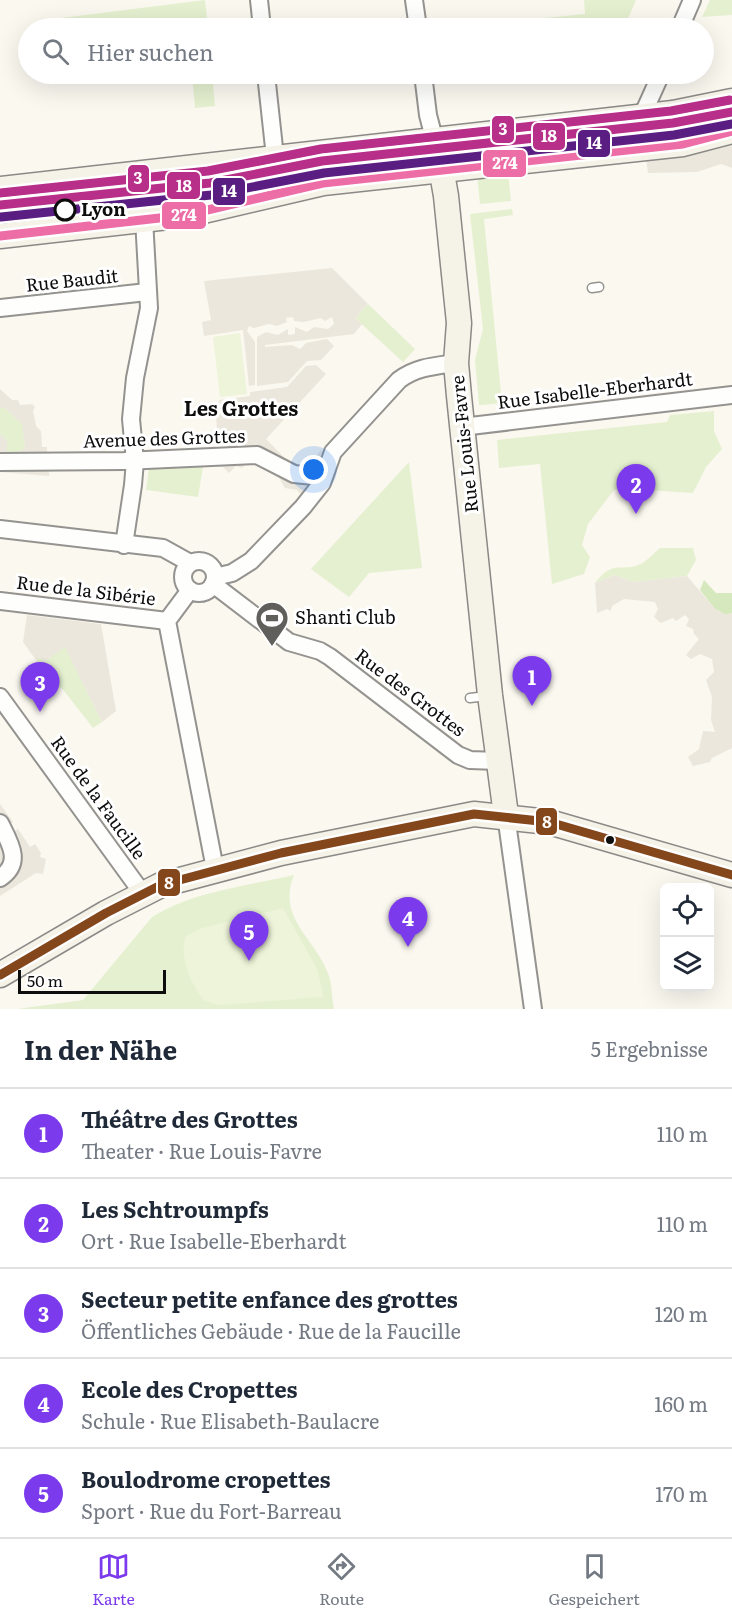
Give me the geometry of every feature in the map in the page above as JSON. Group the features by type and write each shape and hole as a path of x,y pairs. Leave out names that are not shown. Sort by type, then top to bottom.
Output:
{"main road":[{"path":"0,236 186,215 438,156 642,116 674,113 732,101"},
{"path":"0,189 274,157 438,156 682,144 732,131"},
{"name":"Rue Louis-Favre","path":"438,156 459,323 456,363 480,697 498,761 506,815"},
{"path":"0,975 161,885 215,869 474,814 506,815 549,822 732,875"}],"street":[{"path":"259,0 261,18"},
{"path":"414,0 417,18"},
{"path":"684,18 692,0"},
{"path":"267,84 274,157"},
{"name":"Rue Louis-Favre","path":"425,84 438,156"},
{"path":"642,116 656,84"},
{"path":"124,545 135,461 131,419 135,378 149,308 144,219"},
{"name":"Rue Baudit","path":"0,308 147,292"},
{"path":"190,563 183,574 183,580 190,590 203,592 214,581 251,561 310,499 323,477 333,452 399,380 410,372 425,367 456,363"},
{"name":"Rue Isabelle-Eberhardt","path":"462,427 732,395"},
{"name":"Avenue des Grottes","path":"0,462 135,461 257,455 294,474 323,477"},
{"path":"0,530 163,548 190,563 198,561 207,563 213,569 214,581"},
{"name":"Rue des Grottes","path":"214,581 289,642 320,651 330,657 458,755 470,760 498,761"},
{"path":"190,590 167,621 215,869"},
{"name":"Rue de la Sibérie","path":"0,601 167,621"},
{"name":"Rue de la Faucille","path":"0,697 143,894"},
{"path":"506,815 533,1009"},
{"path":"0,823 15,858 12,867 0,878"}],"lane":[{"path":"0,205 210,183 306,163 438,156 674,123"},
{"path":"684,133 732,124"},
{"path":"0,217 218,194 324,172"}],"green space":[{"path":"205,0 207,18 61,18"},
{"path":"584,0 636,0 628,18 544,18 585,14"},
{"path":"710,0 732,0 732,15 702,17"},
{"path":"193,84 213,84 215,106 195,108"},
{"path":"508,172 511,201 480,204 477,176"},
{"path":"512,209 513,215 484,219 501,393 511,398 508,403 479,405 475,360 483,329 470,214"},
{"path":"368,304 415,349 403,362 355,318"},
{"path":"240,333 247,394 220,397 213,337"},
{"path":"0,408 5,408 23,424 25,448 16,455 7,454 7,441 0,434"},
{"path":"714,411 714,431 722,449 706,467 693,493 614,490 588,524 582,545 590,557 584,574 552,584 540,464 499,468 497,440 667,422 670,415"},
{"path":"409,462 422,568 369,573 349,597 311,569"},
{"path":"149,467 203,467 198,497 146,490"},
{"path":"660,548 693,548 696,560 687,576 633,582 615,575 595,583 613,568 641,564"},
{"path":"704,580 716,593 732,593 732,613 726,615 715,609 700,590"},
{"path":"65,646 102,722 93,728 61,687 57,689 36,660 40,657 44,662"},
{"path":"294,875 290,890 290,904 294,917 329,976 334,1009 17,1009 83,1000 152,917 168,908 221,890"},
{"path":"283,908 318,971 323,997 219,1005 205,1001 195,988 185,961 186,936 202,928"}],"shaded area":[{"path":"732,142 732,168 721,164 697,172 648,173 646,158"},
{"path":"332,268 368,304 355,318 362,324 354,334 265,345 265,347 292,345 300,349 306,343 327,339 334,346 321,360 307,361 288,382 257,386 257,337 266,332 278,335 288,329 288,335 295,334 295,327 307,332 314,327 328,329 334,324 332,317 325,321 321,318 304,322 294,321 293,317 286,318 287,322 277,326 269,324 254,328 249,326 247,331 255,342 255,385 249,386 243,330 204,336 202,322 211,320 204,281"},
{"path":"316,365 326,374 266,439 292,465 307,465 321,450 326,455 319,476 303,497 297,490 285,488 278,476 259,462 247,463 242,468 236,466 229,473 223,467 211,465 230,444 217,431 216,414 221,414 219,400 250,396 250,392 287,387 306,366"},
{"path":"0,389 12,400 18,400 20,405 32,404 35,407 33,411 36,426 41,431 42,447 47,447 47,452 50,452 49,476 0,472 0,434 7,441 7,454 16,455 25,448 22,424 5,408 0,408"},
{"path":"615,575 633,582 687,576 715,609 726,615 732,613 732,748 712,758 710,762 693,766 688,757 699,749 703,731 715,732 711,720 712,697 706,680 714,672 712,659 700,654 691,659 686,655 699,639 693,629 686,626 689,619 685,615 676,621 673,618 661,623 654,617 658,609 655,602 624,599 612,606 611,611 607,609 597,613 595,583"},
{"path":"27,615 101,624 116,711 102,722 65,647 44,662 40,657 36,660 23,642"},
{"path":"0,804 13,822 10,825 14,831 18,829 30,847 35,844 41,853 40,857 46,859 43,874 36,873 0,896"}],"transit line":[{"name":"3","path":"0,193 208,171 321,149 671,111 730,100"},
{"name":"18","path":"0,205 210,183 322,161 673,123 732,112"},
{"name":"14","path":"1,217 211,195 324,173 674,135 732,124"},
{"name":"274","path":"0,236 186,215 323,183 683,144 732,131"},
{"name":"8","path":"0,975 106,913 161,885 281,853 474,814 549,822 732,875"}],"place":[{"name":"Lyon","path":"65,210"},
{"name":"Les Schtroumpfs","path":"636,514"},
{"name":"Shanti Club","path":"272,647"},
{"name":"Théâtre des Grottes","path":"532,706"},
{"name":"Secteur petite enfance des grottes","path":"40,712"},
{"name":"Ecole des Cropettes","path":"408,947"},
{"name":"Boulodrome cropettes","path":"249,961"}],"district":[{"name":"Les Grottes","path":"241,409"}]}
